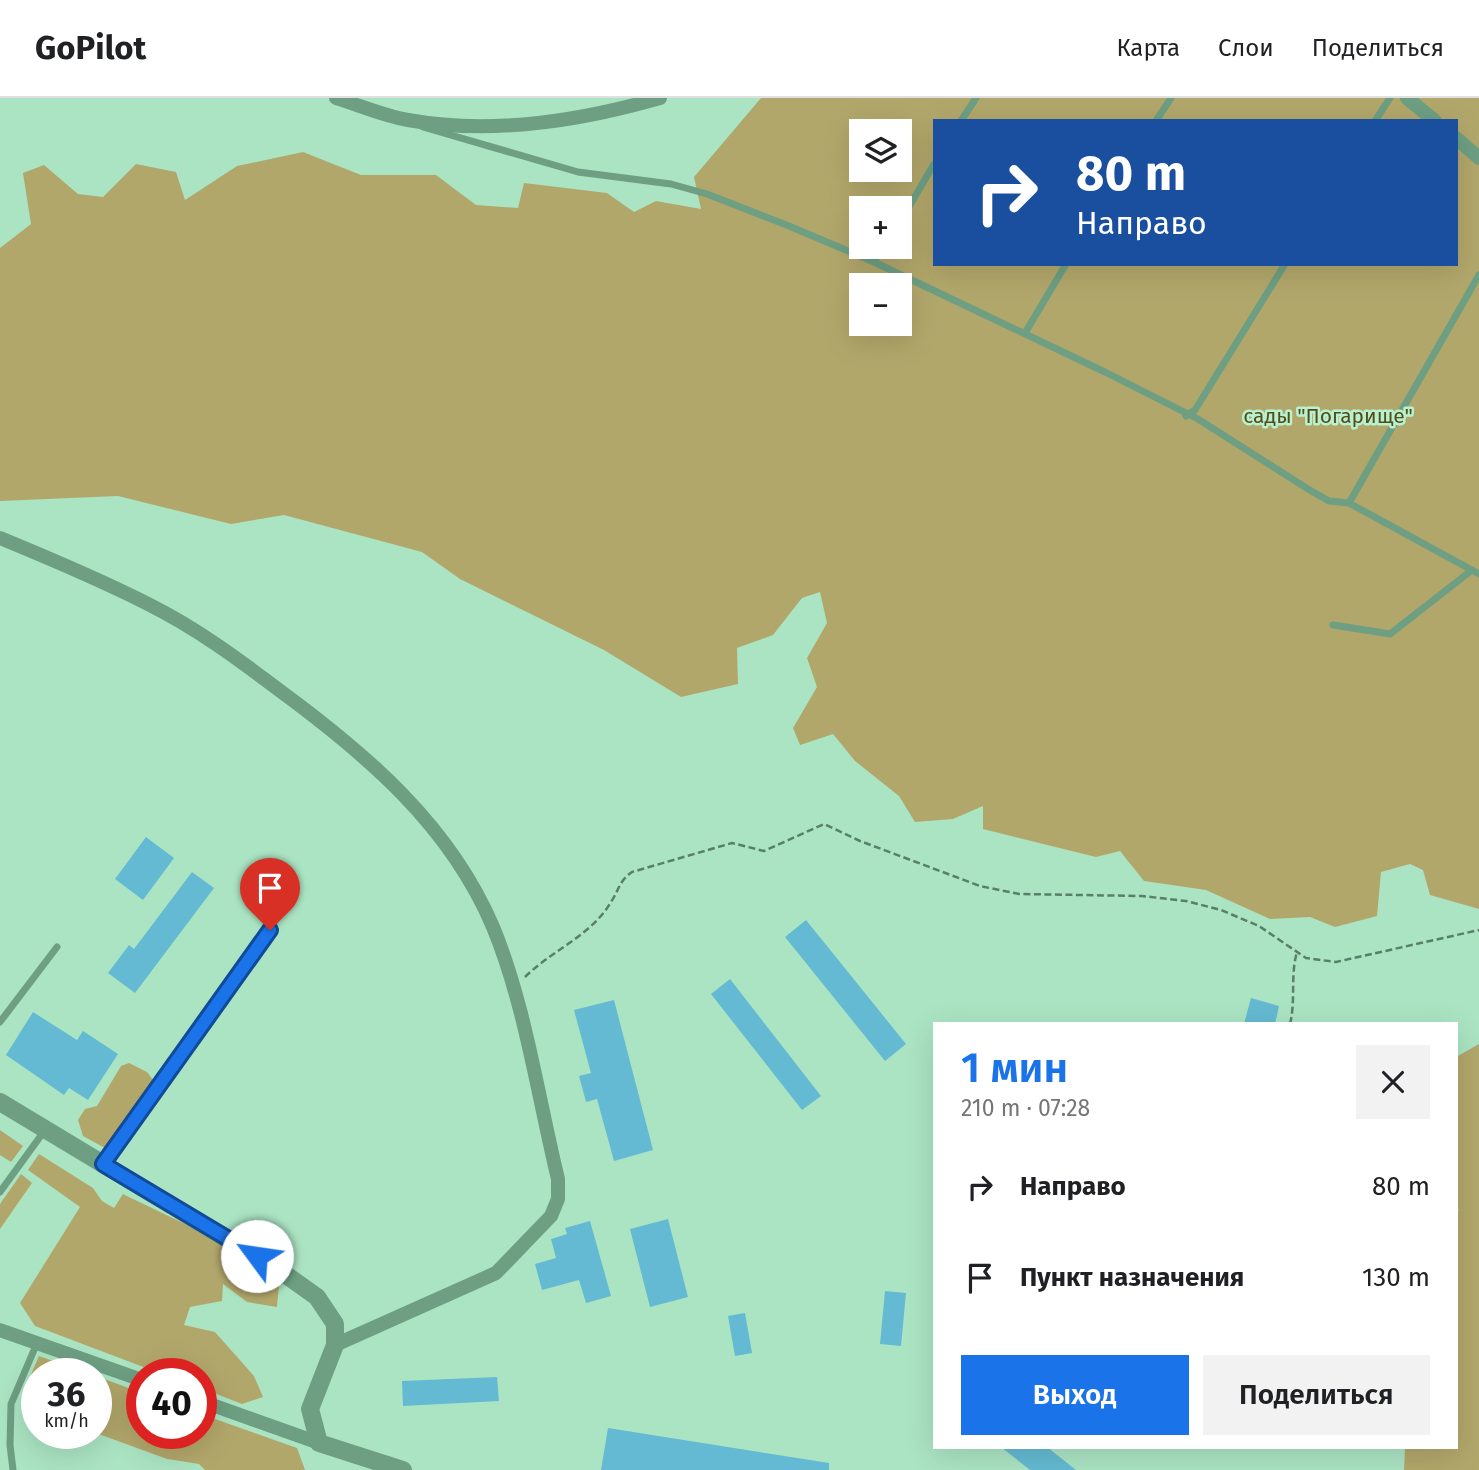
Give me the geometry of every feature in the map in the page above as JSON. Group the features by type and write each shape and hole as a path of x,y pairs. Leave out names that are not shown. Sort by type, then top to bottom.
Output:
{"street":[{"path":"336,98 406,120 448,125 542,123 660,98"},
{"path":"1407,98 1433,119"},
{"path":"1458,140 1479,158"},
{"path":"0,538 153,606 236,658 367,758 428,823 472,885 493,928 514,996 558,1179 558,1199 551,1216 496,1273 335,1345"},
{"path":"0,1102 279,1270 317,1297 335,1324 335,1345 310,1409 318,1443"},
{"path":"0,1330 126,1374"},
{"path":"217,1407 403,1470"}],"lane":[{"path":"962,119 976,98"},
{"path":"1157,119 1171,98"},
{"path":"1376,119 1390,98"},
{"path":"406,120 438,133 522,154 578,172 671,184 707,194 874,262 1025,333 1233,440 1329,501 1349,503 1475,572 1390,634 1333,625"},
{"path":"912,202 933,166"},
{"path":"1025,333 1065,266"},
{"path":"1186,416 1195,410 1284,266"},
{"path":"1349,503 1479,275"},
{"path":"103,1164 270,930"},
{"path":"0,1022 57,947"},
{"path":"0,1192 45,1129"},
{"path":"13,1470 10,1445 11,1404 37,1343"}],"path":[{"path":"514,996 531,970 592,924 611,902 623,878 632,872 732,843 764,851 824,824 860,841 980,886 1018,894 1142,896 1186,901 1221,910 1259,926 1306,958 1336,962 1479,930"},
{"path":"1290,1022 1293,968 1297,952"}],"green space":[{"name":"сады \"Погарище\"","path":"761,98 1479,98 1479,909 1430,895 1423,870 1410,864 1381,872 1377,916 1335,927 1310,917 1270,919 1206,890 1144,881 1120,851 1096,857 983,829 983,806 953,819 915,822 899,796 855,761 833,734 800,745 793,728 817,687 807,658 827,623 820,592 802,598 773,635 737,648 738,684 681,697 604,650 460,579 422,552 284,515 231,524 118,496 0,501 0,248 31,224 23,173 44,165 78,194 103,197 136,164 176,172 185,200 237,166 303,152 361,175 436,175 476,205 518,208 524,183 607,193 634,212 656,201 701,209 694,177"},
{"path":"1479,1044 1479,1470 1404,1470 1405,1449 1458,1449 1458,1056"},
{"path":"129,1063 147,1072 153,1080 105,1148 83,1136 78,1120 85,1109 97,1106 121,1066"},
{"path":"0,1130 23,1146 11,1162 0,1155"},
{"path":"39,1154 93,1188 102,1201 114,1208 123,1194 226,1246 279,1286 277,1307 247,1302 223,1284 222,1301 190,1307 184,1325 215,1332 254,1376 263,1397 242,1404 217,1394 217,1358 126,1358 126,1360 35,1326 20,1303 80,1207 28,1170"},
{"path":"21,1174 32,1183 0,1229 0,1204"},
{"path":"112,1382 126,1387 126,1444 112,1439"},
{"path":"217,1420 297,1448 305,1470 205,1470 199,1464 167,1459 140,1449 217,1449"}],"building":[{"path":"146,837 174,858 143,900 115,879"},
{"path":"192,872 214,888 135,993 108,973 129,945 134,949"},
{"path":"806,920 906,1044 885,1061 785,937"},
{"path":"730,979 821,1096 802,1110 711,994"},
{"path":"1251,998 1279,1006 1275,1022 1245,1022"},
{"path":"614,1000 653,1150 614,1161 597,1099 586,1102 579,1076 591,1073 574,1010"},
{"path":"33,1012 77,1040 83,1031 118,1054 88,1100 69,1088 64,1095 6,1055"},
{"path":"668,1219 688,1297 650,1307 630,1229"},
{"path":"590,1221 611,1296 586,1303 579,1280 542,1290 535,1264 556,1258 551,1239 567,1234 565,1228"},
{"path":"885,1291 906,1293 901,1346 880,1344"},
{"path":"745,1313 752,1353 735,1356 728,1316"},
{"path":"497,1377 499,1401 403,1406 402,1381"},
{"path":"608,1428 829,1463 829,1470 601,1470"},
{"path":"1004,1449 1050,1449 1076,1470 1030,1470"}],"route":[{"path":"257,1256 103,1164 270,930"}]}
